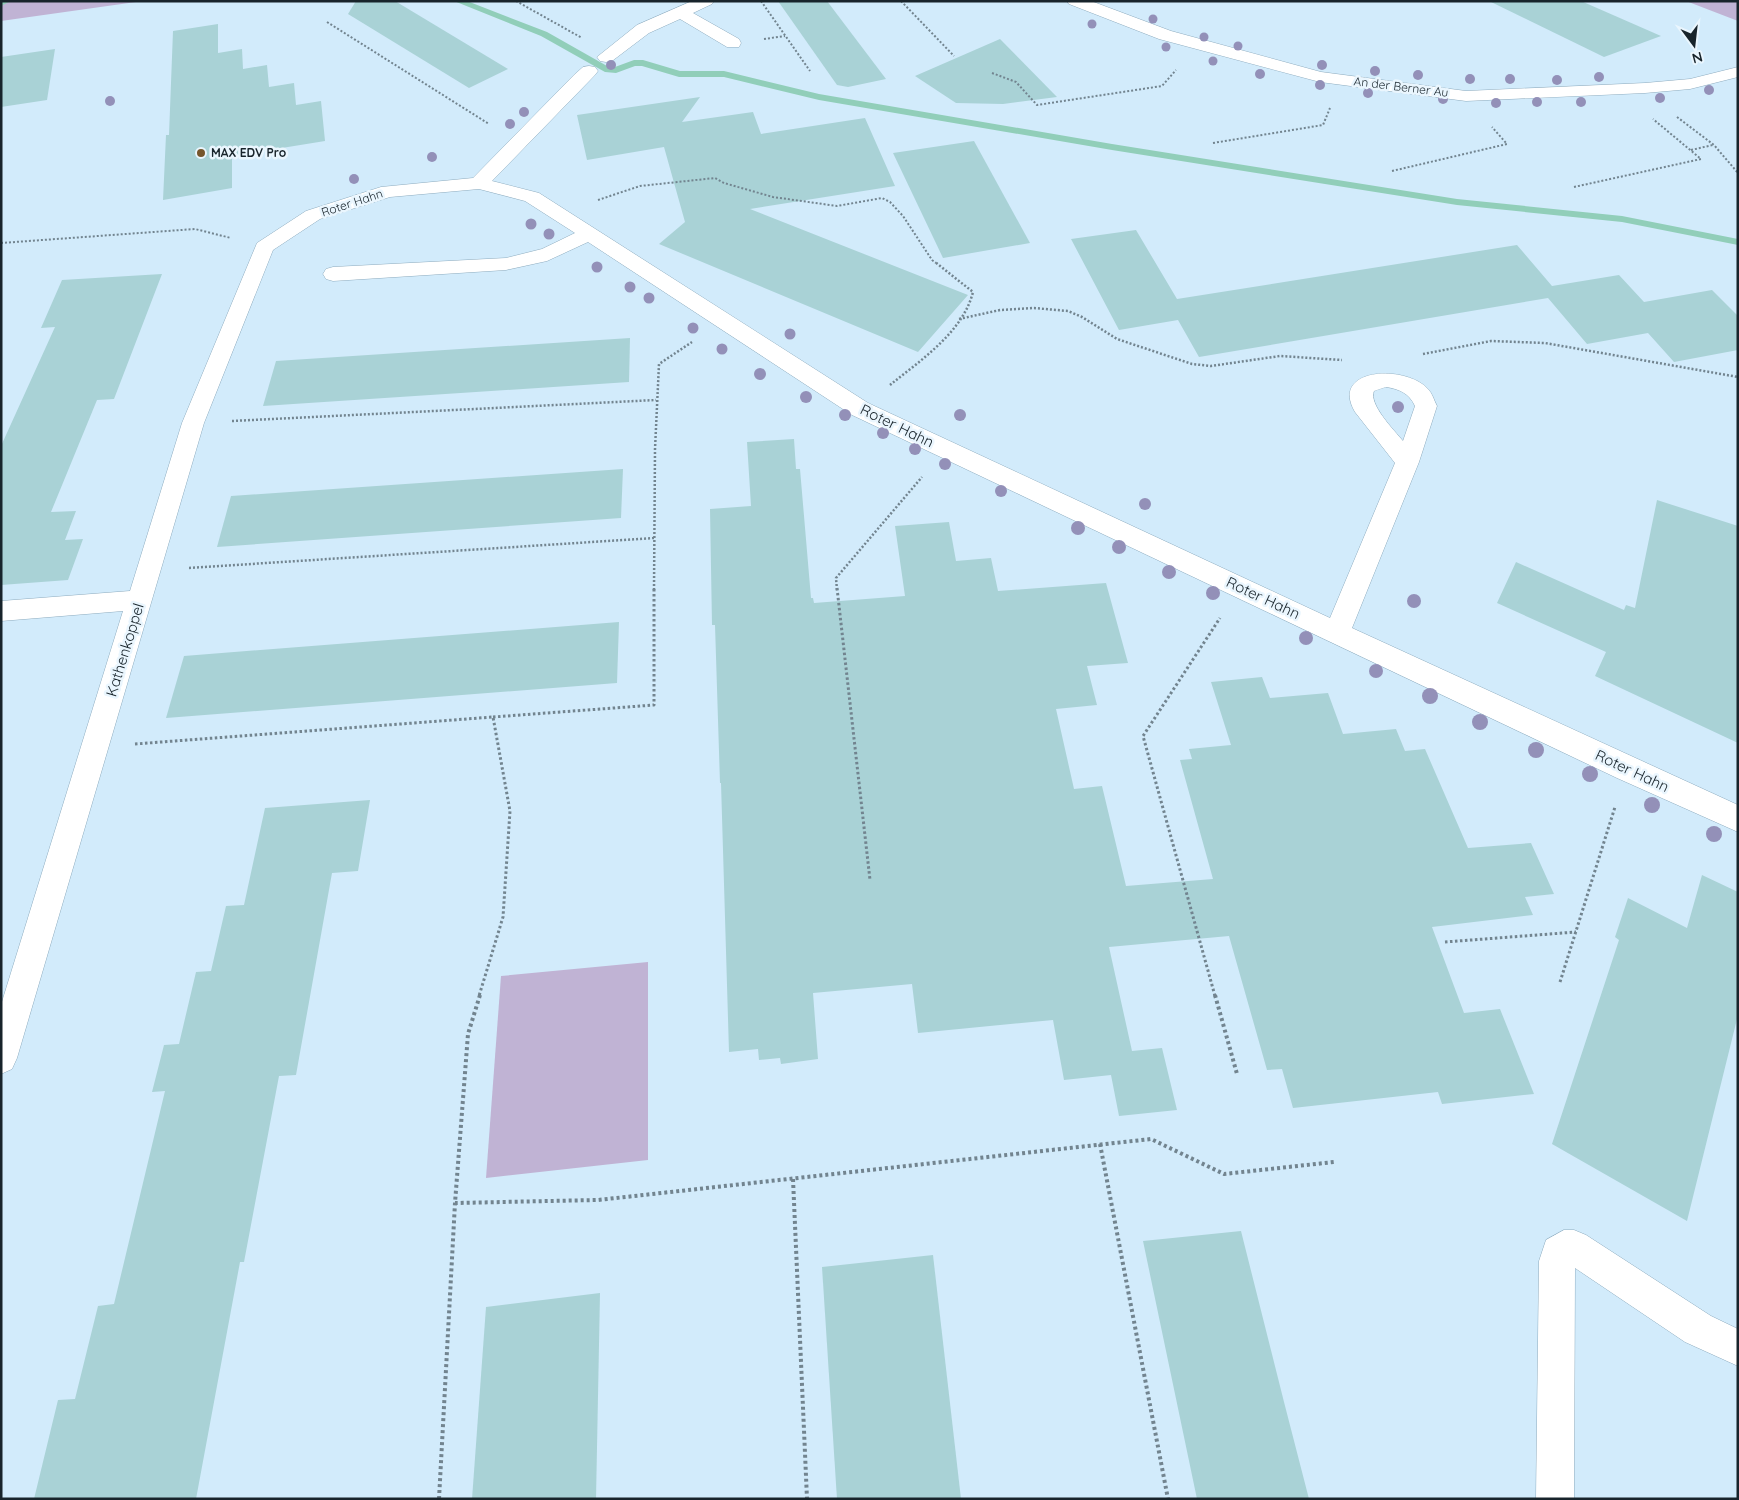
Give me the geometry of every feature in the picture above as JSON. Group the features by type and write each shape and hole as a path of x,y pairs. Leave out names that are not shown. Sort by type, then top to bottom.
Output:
{"street":[{"path":"608,55 643,29 706,1"},
{"name":"An der Berner Au","path":"1074,1 1165,35 1320,77 1466,96 1618,90 1690,84 1738,72"},
{"path":"680,12 734,43"},
{"path":"479,184 589,71"},
{"name":"Roter Hahn","path":"264,247 313,216 388,191 479,184 532,198 860,409 1627,769 1738,819"},
{"path":"333,274 506,264 530,260 556,252 589,234"},
{"name":"Kathenkoppel","path":"1,1058 194,423 264,247"},
{"path":"1337,633 1407,462"},
{"path":"1,611 140,600"},
{"path":"1555,1499 1557,1261 1558,1252 1564,1247 1574,1246 1698,1329 1738,1348"}],"path":[{"path":"516,1 608,55"},
{"path":"761,1 810,71"},
{"path":"901,1 954,56"},
{"path":"327,22 518,143"},
{"path":"992,73 1016,82 1037,105 1162,86 1179,67"},
{"path":"1574,187 1701,158 1618,90"},
{"path":"1213,143 1323,125 1333,100"},
{"path":"1671,113 1714,145 1738,173"},
{"path":"1392,171 1507,144 1490,125"},
{"path":"1691,150 1714,145"},
{"path":"565,219 607,196 644,187 715,178 724,183 773,197 837,206 882,198 890,202 903,216 932,260 973,292 973,300 950,333 860,409"},
{"path":"1,243 195,229 264,247"},
{"path":"959,319 1000,310 1034,308 1068,311 1082,317 1118,339 1192,364 1211,366 1280,356 1346,360"},
{"path":"95,747 254,737 654,704 656,400 659,364 723,321"},
{"path":"1422,354 1491,341 1546,343 1738,377"},
{"path":"194,423 656,400"},
{"path":"870,880 836,578 946,450"},
{"path":"149,571 654,538"},
{"path":"1237,1074 1143,736 1240,587"},
{"path":"438,1499 455,1203 468,1034 503,917 510,811 494,717"},
{"path":"1560,982 1627,769"},
{"path":"1445,942 1576,932"},
{"path":"455,1203 598,1200 793,1180 1151,1138 1224,1174 1334,1162"},
{"path":"1100,1144 1168,1499"},
{"path":"793,1180 807,1499"}],"shaded area":[{"path":"1,1 143,1 1,21"},
{"path":"1686,1 1738,1 1738,21"},
{"path":"648,962 648,1160 486,1178 501,976"}],"building":[{"path":"356,1 395,1 508,69 469,88 348,14"},
{"path":"778,1 827,1 886,79 848,87 837,85"},
{"path":"1489,1 1581,1 1661,36 1604,57"},
{"path":"218,24 218,53 242,49 243,69 267,65 269,87 294,83 296,105 321,101 325,141 232,156 232,188 163,200 166,135 169,135 173,31"},
{"path":"1000,39 1057,97 1003,104 956,103 915,76"},
{"path":"55,49 47,100 1,107 1,57"},
{"path":"700,97 682,122 753,112 761,134 865,118 895,186 750,209 968,295 918,352 659,244 685,222 664,147 587,160 577,115"},
{"path":"974,141 1030,243 943,258 893,153"},
{"path":"1136,230 1177,299 1517,245 1552,286 1619,275 1644,302 1712,290 1738,316 1738,350 1674,362 1648,333 1587,344 1548,298 1199,357 1178,320 1119,330 1071,239"},
{"path":"162,274 114,399 97,400 51,512 76,511 65,540 83,539 68,580 1,585 1,446 55,327 41,328 62,280"},
{"path":"630,338 629,382 263,406 276,361"},
{"path":"794,439 796,469 800,469 811,598 813,598 814,603 905,596 895,526 949,522 956,561 991,558 998,591 1106,583 1128,663 1087,666 1097,705 1056,709 1074,789 1102,786 1126,886 1213,879 1180,760 1192,759 1189,749 1231,745 1211,682 1262,677 1270,698 1328,693 1343,734 1396,729 1405,751 1425,749 1468,848 1531,843 1554,894 1525,897 1533,915 1432,927 1464,1013 1500,1009 1534,1094 1442,1104 1438,1092 1293,1108 1282,1069 1267,1070 1229,936 1109,947 1132,1051 1162,1048 1177,1110 1119,1116 1111,1075 1064,1080 1053,1020 918,1033 912,984 813,993 818,1059 781,1064 780,1058 759,1060 758,1049 729,1052 715,625 712,625 710,509 751,506 747,442"},
{"path":"623,469 621,518 217,547 231,496"},
{"path":"1657,500 1738,526 1738,743 1595,676 1606,652 1497,603 1516,562 1624,610 1626,605 1635,608"},
{"path":"619,622 617,683 166,718 184,656"},
{"path":"370,800 358,871 332,873 296,1075 279,1076 244,1262 240,1262 196,1499 34,1499 58,1400 75,1399 98,1306 114,1304 165,1091 152,1092 164,1045 179,1044 196,972 211,971 226,906 244,905 265,808"},
{"path":"1702,875 1738,892 1738,1015 1687,1221 1552,1144 1619,940 1615,937 1628,898 1687,928"},
{"path":"1241,1231 1309,1499 1197,1499 1143,1241"},
{"path":"933,1255 961,1499 837,1499 822,1267"},
{"path":"600,1293 596,1499 472,1499 486,1307"}],"waterway":[{"path":"1,3 7,1"},
{"path":"458,1 544,34 605,69 616,70 634,63 643,63 679,74 724,74 819,97 1112,147 1457,202 1622,219 1738,242"}],"place":[{"name":"MAX EDV Pro","path":"201,153"}]}
